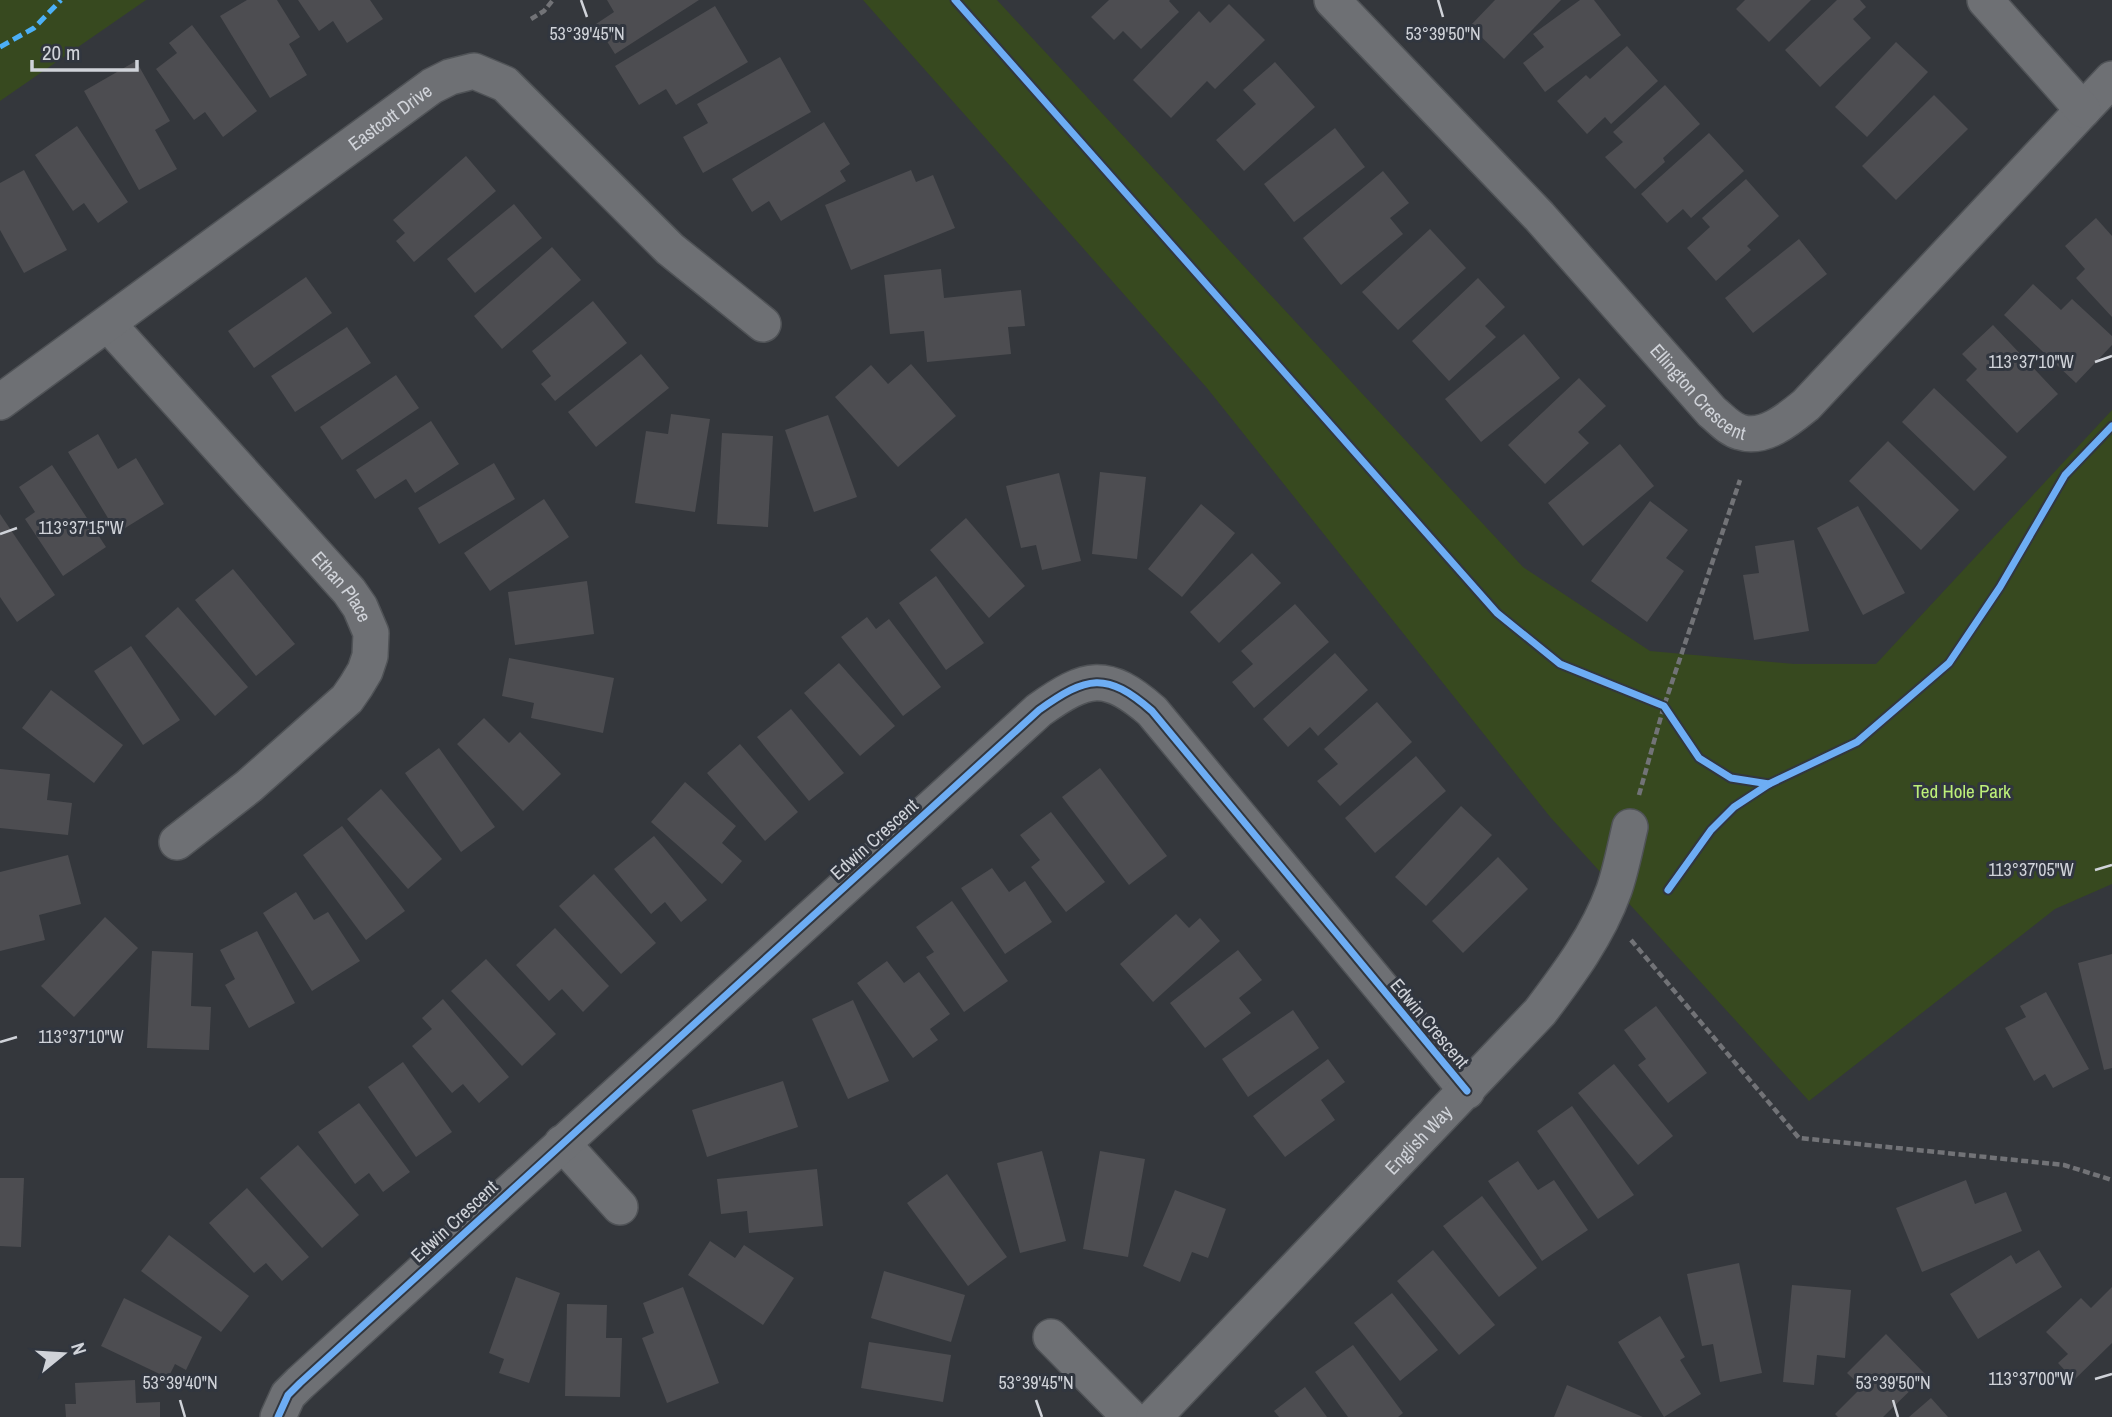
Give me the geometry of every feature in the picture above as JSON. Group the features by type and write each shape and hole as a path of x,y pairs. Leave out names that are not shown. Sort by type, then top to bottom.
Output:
{"street":[{"name":"Ellington Crescent","path":"1332,0 1539,216 1712,412 1741,433 1762,432 1779,425 1806,405 2112,79"},
{"path":"1985,0 2083,110"},
{"name":"Eastcott Drive","path":"0,402 432,86 450,77 474,71 492,77 518,94 542,122 670,249 763,324"},
{"name":"Ethan Place","path":"108,324 349,591 360,607 371,633 370,656 365,671 347,699 249,786 177,842"},
{"name":"Edwin Crescent","path":"278,1417 288,1395 300,1383 1039,710 1059,695 1095,681 1126,690 1152,711 1467,1091"},
{"name":"English Way","path":"1154,1417 1540,1012 1566,978 1606,910 1620,871 1630,827"},
{"path":"562,1143 620,1207"},
{"path":"1051,1337 1130,1417"}],"path":[{"path":"531,19 544,11 553,0"},
{"path":"1630,827 1664,706 1741,480"},
{"path":"1664,706 1699,758 1731,778 1769,784"},
{"path":"1606,910 1799,1138 2064,1164 2112,1180"}],"green space":[{"path":"0,0 146,0 0,101"},
{"name":"Ted Hole Park","path":"863,0 997,0 1523,567 1650,651 1794,664 1876,664 2112,410 2112,884 2055,909 1809,1101 1551,818 1207,388"}],"building":[{"path":"247,0 277,0 300,37 289,44 307,75 270,98 220,16"},
{"path":"298,0 370,0 383,19 347,43 333,21 319,31"},
{"path":"607,0 699,0 615,54 596,24 614,12"},
{"path":"1109,0 1170,0 1179,12 1141,49 1123,31 1114,40 1091,17"},
{"path":"1495,0 1561,0 1504,59 1470,26"},
{"path":"1580,0 1594,0 1621,35 1545,92 1523,63 1544,47 1533,34"},
{"path":"1745,0 1811,0 1769,42 1736,9"},
{"path":"1837,0 1860,0 1866,7 1853,19 1871,38 1820,87 1785,50"},
{"path":"1229,4 1265,40 1215,89 1207,81 1171,118 1133,80 1199,11 1210,23"},
{"path":"715,6 748,62 676,105 666,89 639,105 615,66"},
{"path":"192,25 257,111 223,137 205,112 194,120 156,69 177,53 169,43"},
{"path":"1896,42 1928,72 1867,137 1835,107"},
{"path":"1627,46 1658,81 1611,124 1605,117 1587,134 1557,101 1586,75 1590,79"},
{"path":"780,57 811,112 703,173 683,137 708,123 697,104"},
{"path":"136,61 170,121 155,130 177,169 139,190 84,91"},
{"path":"1275,62 1315,107 1244,171 1216,140 1256,104 1243,90"},
{"path":"1665,85 1700,124 1663,158 1665,162 1635,189 1605,157 1623,142 1613,132"},
{"path":"1934,95 1968,129 1896,200 1862,166"},
{"path":"824,122 850,164 840,171 846,181 781,221 769,201 752,212 732,179"},
{"path":"77,126 128,202 98,223 84,203 73,211 35,155"},
{"path":"1335,128 1365,167 1294,222 1264,184"},
{"path":"1709,133 1744,171 1691,218 1683,209 1667,223 1641,194"},
{"path":"466,156 496,191 414,262 396,241 405,233 393,220"},
{"path":"24,170 67,250 24,273 0,230 0,183"},
{"path":"911,170 916,182 933,175 955,228 851,270 825,205"},
{"path":"1383,171 1409,203 1390,218 1403,234 1341,285 1303,238"},
{"path":"1746,179 1779,216 1747,246 1751,250 1716,281 1687,248 1710,227 1702,218"},
{"path":"514,204 542,238 475,293 447,259"},
{"path":"2096,218 2112,236 2112,317 2076,278 2085,269 2065,246"},
{"path":"1430,229 1466,268 1398,330 1362,292"},
{"path":"1799,239 1827,274 1753,333 1725,298"},
{"path":"552,247 581,280 502,349 474,316"},
{"path":"941,269 944,298 1021,290 1025,326 1008,327 1011,354 927,362 924,331 890,334 884,275"},
{"path":"306,277 332,313 254,368 228,331"},
{"path":"1478,278 1505,307 1485,326 1496,337 1449,381 1412,341"},
{"path":"2033,284 2061,310 2072,299 2112,336 2112,345 2076,383 2004,315"},
{"path":"593,301 627,343 555,401 541,384 551,376 532,351"},
{"path":"1993,325 2058,394 2017,433 1966,380 1977,369 1962,354"},
{"path":"347,327 371,363 295,412 271,376"},
{"path":"1524,334 1560,378 1481,442 1445,399"},
{"path":"641,354 669,388 596,447 568,412"},
{"path":"911,364 956,416 898,467 835,397 871,365 888,384"},
{"path":"396,375 419,408 342,460 320,427"},
{"path":"1579,378 1606,406 1578,432 1589,443 1545,484 1508,445"},
{"path":"1934,388 2007,457 1974,491 1902,422"},
{"path":"671,414 710,419 695,512 635,503 646,431 668,434"},
{"path":"828,415 857,497 814,512 785,430"},
{"path":"431,421 459,464 415,493 406,479 375,499 356,470"},
{"path":"722,433 773,436 768,527 717,524"},
{"path":"98,434 118,469 136,458 164,504 117,533 68,452"},
{"path":"1888,441 1959,510 1921,550 1849,481"},
{"path":"1620,444 1654,486 1583,546 1548,503"},
{"path":"494,463 515,499 439,544 418,508"},
{"path":"52,465 106,547 63,576 25,519 35,512 19,487"},
{"path":"1100,472 1146,477 1137,559 1092,554"},
{"path":"1059,473 1081,561 1042,570 1036,545 1021,548 1006,486"},
{"path":"544,499 569,537 490,591 464,553"},
{"path":"1650,501 1688,530 1666,558 1684,571 1647,622 1591,581"},
{"path":"1201,504 1235,533 1182,597 1148,569"},
{"path":"1858,506 1905,593 1863,615 1817,528"},
{"path":"0,514 55,595 17,622 0,597"},
{"path":"966,518 1025,586 989,618 930,550"},
{"path":"1794,540 1809,631 1754,640 1743,575 1759,573 1755,546"},
{"path":"1252,553 1281,583 1219,643 1190,612"},
{"path":"233,569 295,644 256,676 195,600"},
{"path":"936,576 984,643 946,670 899,603"},
{"path":"587,581 594,634 515,645 508,592"},
{"path":"1295,604 1329,642 1254,708 1232,682 1253,664 1241,651"},
{"path":"178,607 248,687 215,716 145,636"},
{"path":"867,617 876,629 889,619 941,687 903,716 841,637"},
{"path":"131,646 180,720 143,745 94,671"},
{"path":"1335,653 1368,690 1318,736 1310,727 1288,747 1263,719"},
{"path":"509,658 614,678 603,733 531,718 534,703 502,696"},
{"path":"839,663 895,726 860,756 804,693"},
{"path":"51,690 123,745 94,783 22,728"},
{"path":"1377,702 1412,742 1340,806 1317,781 1338,764 1324,749"},
{"path":"791,709 844,773 809,801 757,737"},
{"path":"484,718 509,743 520,732 561,774 523,811 457,744"},
{"path":"740,744 798,812 765,841 707,773"},
{"path":"439,748 495,827 461,852 405,773"},
{"path":"1416,756 1446,791 1375,853 1345,818"},
{"path":"1100,768 1167,856 1129,885 1062,797"},
{"path":"0,769 50,774 47,800 72,803 68,835 0,828"},
{"path":"685,782 736,826 722,843 742,861 722,884 651,822"},
{"path":"381,789 442,859 408,889 347,819"},
{"path":"1461,806 1492,835 1426,906 1395,877"},
{"path":"1051,812 1105,882 1066,912 1031,867 1040,860 1020,835"},
{"path":"342,826 405,911 366,940 303,855"},
{"path":"654,836 707,900 681,922 665,902 651,914 614,869"},
{"path":"68,855 81,904 39,915 45,940 0,951 0,872"},
{"path":"1498,857 1528,889 1463,953 1432,921"},
{"path":"992,868 1009,892 1025,881 1052,922 1005,954 961,888"},
{"path":"594,874 656,943 621,974 559,906"},
{"path":"296,892 314,920 328,912 360,961 312,991 263,913"},
{"path":"952,901 1008,981 964,1012 926,957 934,952 916,927"},
{"path":"1176,914 1189,928 1200,918 1220,941 1153,1002 1120,964"},
{"path":"105,917 138,948 74,1017 41,986"},
{"path":"555,928 609,986 583,1012 562,989 549,1001 516,965"},
{"path":"257,931 295,1003 249,1028 225,985 235,979 220,950"},
{"path":"1238,950 1262,980 1239,998 1251,1013 1205,1048 1170,1003"},
{"path":"152,951 193,953 191,1006 211,1007 209,1050 147,1048"},
{"path":"2112,954 2112,1068 2104,1070 2078,963"},
{"path":"486,959 556,1034 522,1066 451,991"},
{"path":"887,961 904,983 919,972 950,1014 930,1029 938,1040 913,1058 857,983"},
{"path":"2046,992 2089,1069 2053,1088 2045,1074 2034,1081 2005,1028 2026,1017 2020,1006"},
{"path":"443,999 509,1077 479,1103 463,1084 452,1093 412,1046 432,1029 422,1018"},
{"path":"853,1000 889,1081 848,1099 812,1019"},
{"path":"1656,1006 1707,1073 1668,1103 1638,1065 1646,1059 1624,1030"},
{"path":"1293,1010 1319,1048 1248,1097 1222,1059"},
{"path":"1328,1059 1345,1082 1321,1100 1335,1120 1285,1157 1253,1116"},
{"path":"403,1062 452,1132 416,1157 368,1087"},
{"path":"1614,1064 1673,1136 1638,1165 1578,1093"},
{"path":"783,1081 798,1127 707,1157 692,1110"},
{"path":"359,1103 410,1172 383,1192 369,1173 355,1184 318,1132"},
{"path":"1572,1106 1634,1195 1598,1219 1537,1131"},
{"path":"298,1145 359,1215 322,1248 260,1178"},
{"path":"1042,1151 1066,1241 1020,1253 997,1163"},
{"path":"1100,1151 1145,1159 1128,1257 1083,1249"},
{"path":"1518,1161 1538,1190 1554,1180 1588,1230 1542,1261 1488,1181"},
{"path":"817,1169 823,1226 749,1233 747,1211 721,1214 717,1179"},
{"path":"947,1174 1007,1257 968,1286 907,1203"},
{"path":"0,1178 24,1178 21,1247 0,1246"},
{"path":"1966,1180 1975,1204 2006,1192 2022,1231 1922,1272 1896,1208"},
{"path":"247,1188 309,1257 282,1281 266,1263 254,1273 209,1223"},
{"path":"1175,1190 1226,1209 1208,1258 1192,1252 1180,1282 1143,1266"},
{"path":"1482,1196 1537,1268 1499,1297 1443,1226"},
{"path":"169,1235 249,1296 221,1332 141,1271"},
{"path":"710,1241 735,1258 744,1245 794,1278 763,1325 688,1275"},
{"path":"1433,1250 1495,1325 1459,1355 1397,1281"},
{"path":"2039,1250 2062,1287 1978,1339 1950,1294 2011,1255 2016,1264"},
{"path":"1739,1263 1762,1373 1720,1382 1713,1344 1702,1346 1687,1274"},
{"path":"884,1271 965,1295 951,1342 871,1318"},
{"path":"516,1277 560,1293 529,1383 499,1373 504,1359 489,1353"},
{"path":"1792,1285 1851,1290 1845,1358 1817,1355 1814,1385 1783,1382"},
{"path":"683,1287 719,1383 667,1403 642,1338 654,1333 643,1303"},
{"path":"2112,1287 2112,1343 2074,1380 2058,1363 2068,1354 2046,1332 2081,1298 2091,1308"},
{"path":"1392,1293 1438,1350 1400,1381 1354,1323"},
{"path":"124,1298 202,1337 186,1370 175,1364 168,1378 101,1346"},
{"path":"567,1304 607,1305 606,1338 622,1338 620,1397 565,1396"},
{"path":"1660,1316 1685,1357 1680,1360 1701,1394 1664,1417 1618,1342"},
{"path":"1886,1334 1926,1375 1883,1417 1838,1417 1835,1414 1862,1387 1847,1373"},
{"path":"869,1342 951,1355 943,1402 861,1388"},
{"path":"1353,1345 1403,1413 1398,1417 1348,1417 1315,1372"},
{"path":"135,1380 136,1403 160,1402 160,1417 66,1417 65,1404 76,1404 75,1383"},
{"path":"1567,1385 1643,1417 1554,1417"},
{"path":"1305,1387 1327,1417 1279,1417 1274,1411"},
{"path":"1931,1398 1948,1417 1909,1417"}],"marked path":[{"path":"0,47 34,28 61,0"}],"cycle path":[{"path":"955,0 1497,613 1560,664 1664,706 1699,758 1731,778 1769,784"},
{"path":"1668,890 1711,830 1734,807 1769,784 1857,742 1949,663 2000,587 2065,475 2112,426"},
{"path":"278,1417 288,1395 300,1383 1039,710 1070,690 1084,685 1109,684 1122,689 1152,711 1467,1091"}]}
